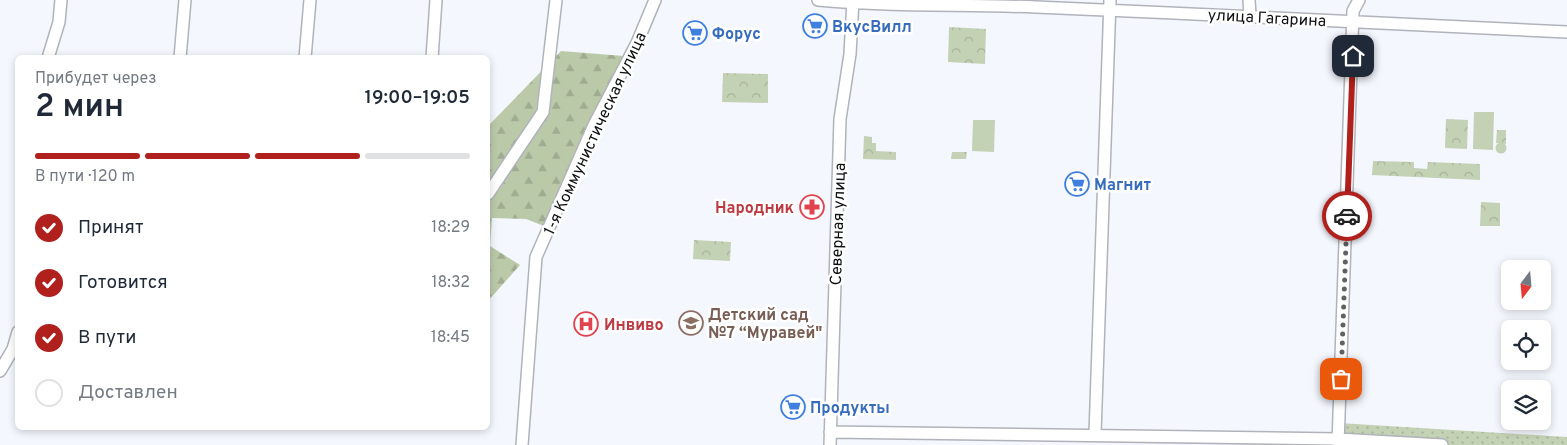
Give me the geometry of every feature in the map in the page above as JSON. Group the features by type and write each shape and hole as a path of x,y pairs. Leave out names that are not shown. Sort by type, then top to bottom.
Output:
{"street":[{"path":"49,55 59,22 61,0"},
{"path":"180,55 185,0"},
{"path":"305,55 310,0"},
{"path":"432,55 436,0"},
{"path":"490,191 543,112 556,0"},
{"name":"1-я Коммунистическая улица","path":"522,445 536,257 594,125 637,43 655,0"},
{"name":"улица Гагарина","path":"818,0 989,5 1110,5 1250,16 1567,32"},
{"path":"1250,0 1250,16"},
{"path":"1338,442 1353,11 1359,0"},
{"name":"Северная улица","path":"830,445 840,119 850,54 853,2"},
{"path":"1095,434 1110,5"},
{"path":"0,371 15,342"},
{"path":"830,432 1095,434 1442,445"}],"green space":[{"path":"949,27 986,29 985,64 948,62"},
{"path":"561,51 624,56 544,226 526,219 492,218 490,246 490,124"},
{"path":"723,73 768,74 768,103 722,102"},
{"path":"1474,112 1494,112 1493,150 1473,149"},
{"path":"1446,119 1468,120 1467,149 1445,148"},
{"path":"973,120 995,120 994,152 972,151"},
{"path":"1497,130 1506,130 1506,144 1496,143"},
{"path":"864,136 872,137 872,143 876,143 876,151 896,152 896,160 863,159"},
{"path":"1501,142 1507,148 1501,154 1495,148"},
{"path":"952,152 967,152 966,159 951,159"},
{"path":"1373,161 1414,162 1414,168 1427,169 1428,162 1480,164 1480,180 1372,175"},
{"path":"1481,202 1500,203 1500,226 1480,226"},
{"path":"694,240 731,242 730,261 693,259"},
{"path":"490,246 520,265 490,299"},
{"path":"1339,423 1567,437 1567,445 1338,445"}],"way so far":[{"path":"1341,379 1347,216"}],"place":[{"name":"ВкусВилл","path":"815,26"},
{"name":"Форус","path":"695,33"},
{"name":"Магнит","path":"1077,184"},
{"name":"Народник","path":"812,207"},
{"name":"Детский сад №7 “Муравей\"","path":"691,323"},
{"name":"Инвиво","path":"586,324"},
{"name":"Продукты","path":"793,407"}],"route":[{"path":"1347,216 1353,56"}]}
